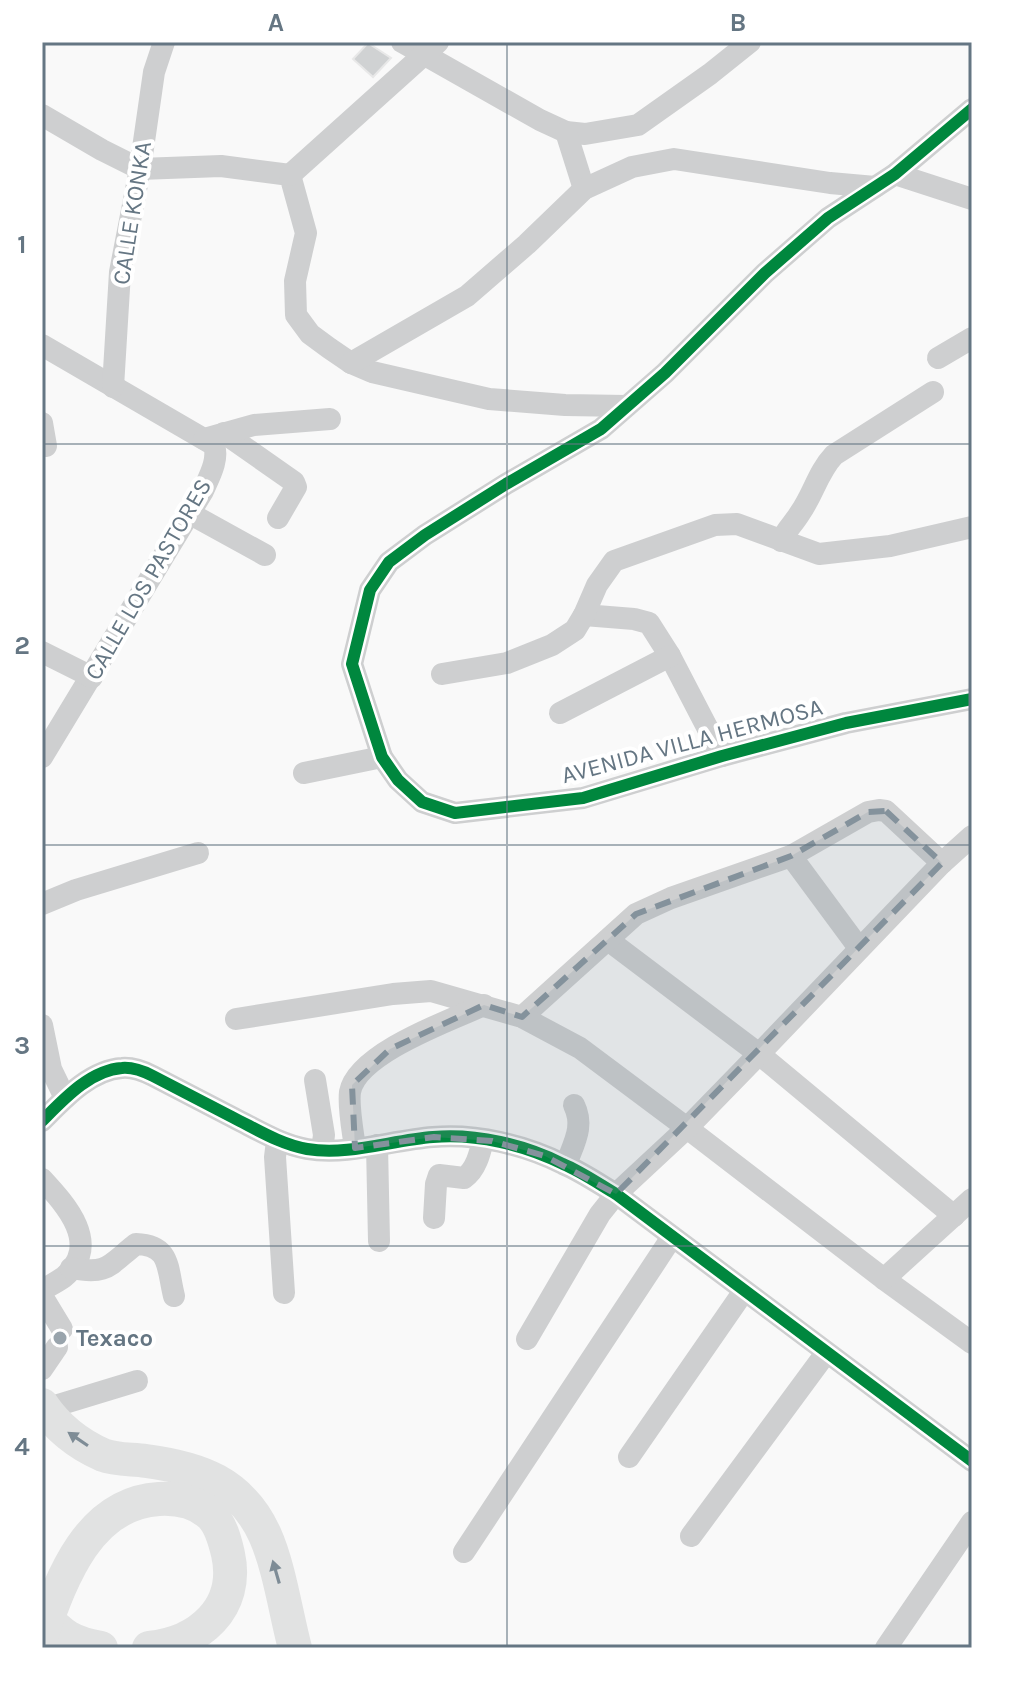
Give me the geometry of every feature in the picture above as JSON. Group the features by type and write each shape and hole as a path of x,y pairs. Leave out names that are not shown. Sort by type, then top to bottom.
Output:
{"highway":[{"path":"44,1407 52,1420 75,1440 106,1456 175,1465 200,1472 221,1482 246,1506 264,1535 277,1573 295,1648"},
{"path":"42,1572 71,1531 91,1512 123,1493 162,1484 201,1493 221,1506 235,1528 242,1554 245,1589 240,1608 229,1624 202,1648"},
{"path":"101,1648 79,1644 46,1625 75,1555 93,1531 107,1519 144,1500 169,1499 195,1504 212,1516 224,1538 230,1566 226,1597 215,1618 195,1634 164,1647 149,1648"}],"street":[{"name":"CALLE KONKA","path":"113,387 120,272 140,169 154,72 164,42"},
{"path":"402,42 430,48 504,101 566,132 585,134 638,125 750,42"},
{"path":"42,115 140,169 221,166 290,175 430,48"},
{"name":"AVENIDA VILLA HERMOSA","path":"972,109 895,174 828,218 765,273 665,373 601,429 506,484 425,535 389,562 370,590 352,664 382,757 398,780 422,802 455,813 583,798 846,723 972,699"},
{"path":"566,132 584,189"},
{"path":"351,363 467,296 584,189 632,167 674,159 875,187"},
{"path":"895,174 972,199"},
{"path":"290,175 306,233 295,281 296,315 310,334 351,363 409,382 489,399 626,406"},
{"path":"938,358 972,338"},
{"name":"CALLE LOS PASTORES","path":"42,345 113,387 214,436 217,452 208,480 42,757"},
{"path":"781,541 802,512 834,455 933,392"},
{"path":"214,436 254,425 330,419"},
{"path":"42,423 46,446"},
{"path":"214,436 294,482 296,487 278,518"},
{"path":"189,513 265,555"},
{"path":"442,674 507,663 552,645 575,630 597,585 614,561 715,525 737,524 819,554 890,546 972,527"},
{"path":"584,615 649,623 670,656 722,756"},
{"path":"42,652 92,677"},
{"path":"560,713 670,656"},
{"path":"304,773 382,757"},
{"path":"522,1017 636,914 671,898 791,856 868,812 886,811 942,863"},
{"path":"527,1339 600,1214 616,1194 687,1128 859,948 972,836"},
{"path":"42,904 76,890 198,853"},
{"path":"791,856 859,948"},
{"path":"608,940 759,1054 954,1216"},
{"path":"236,1019 393,994 431,991 522,1017 580,1048 972,1343"},
{"path":"379,1241 366,1146 349,1095 352,1085 368,1065 390,1049 484,1005"},
{"path":"42,1025 51,1069 65,1098"},
{"path":"42,1121 65,1098 89,1081 121,1068 137,1069 277,1141 307,1149 366,1146 434,1137 463,1137 520,1148 566,1165 616,1194 972,1461"},
{"path":"315,1080 324,1135 322,1150"},
{"path":"566,1165 580,1126 574,1105"},
{"path":"434,1218 436,1179 439,1175 464,1178 469,1175 483,1140"},
{"path":"277,1141 275,1157 284,1293"},
{"path":"42,1179 73,1217 80,1246 71,1268 42,1293 60,1338 42,1369"},
{"path":"884,1279 972,1199"},
{"path":"464,1552 672,1237"},
{"path":"71,1268 102,1271 136,1244 155,1247 164,1254 174,1296"},
{"path":"629,1457 744,1291"},
{"path":"691,1536 826,1353"},
{"path":"44,1407 137,1381"},
{"path":"886,1648 972,1522"}],"highlighted area":[{"path":"886,811 942,863 616,1194 545,1156 492,1141 434,1137 355,1148 352,1085 390,1049 484,1005 522,1017 636,914 791,856 868,812"}],"building":[{"path":"368,43 391,58 373,77 353,59"}],"cycle path":[{"path":"972,109 895,174 828,218 765,273 665,373 601,429 506,484 425,535 389,562 370,590 352,664 382,757 398,780 422,802 455,813 583,798 846,723 972,699"},
{"path":"42,1121 88,1080 110,1070 126,1068 149,1074 269,1136 307,1149 338,1150 449,1136 500,1142 533,1151 577,1171 616,1194 972,1461"}],"place":[{"name":"Texaco","path":"60,1338"}]}
